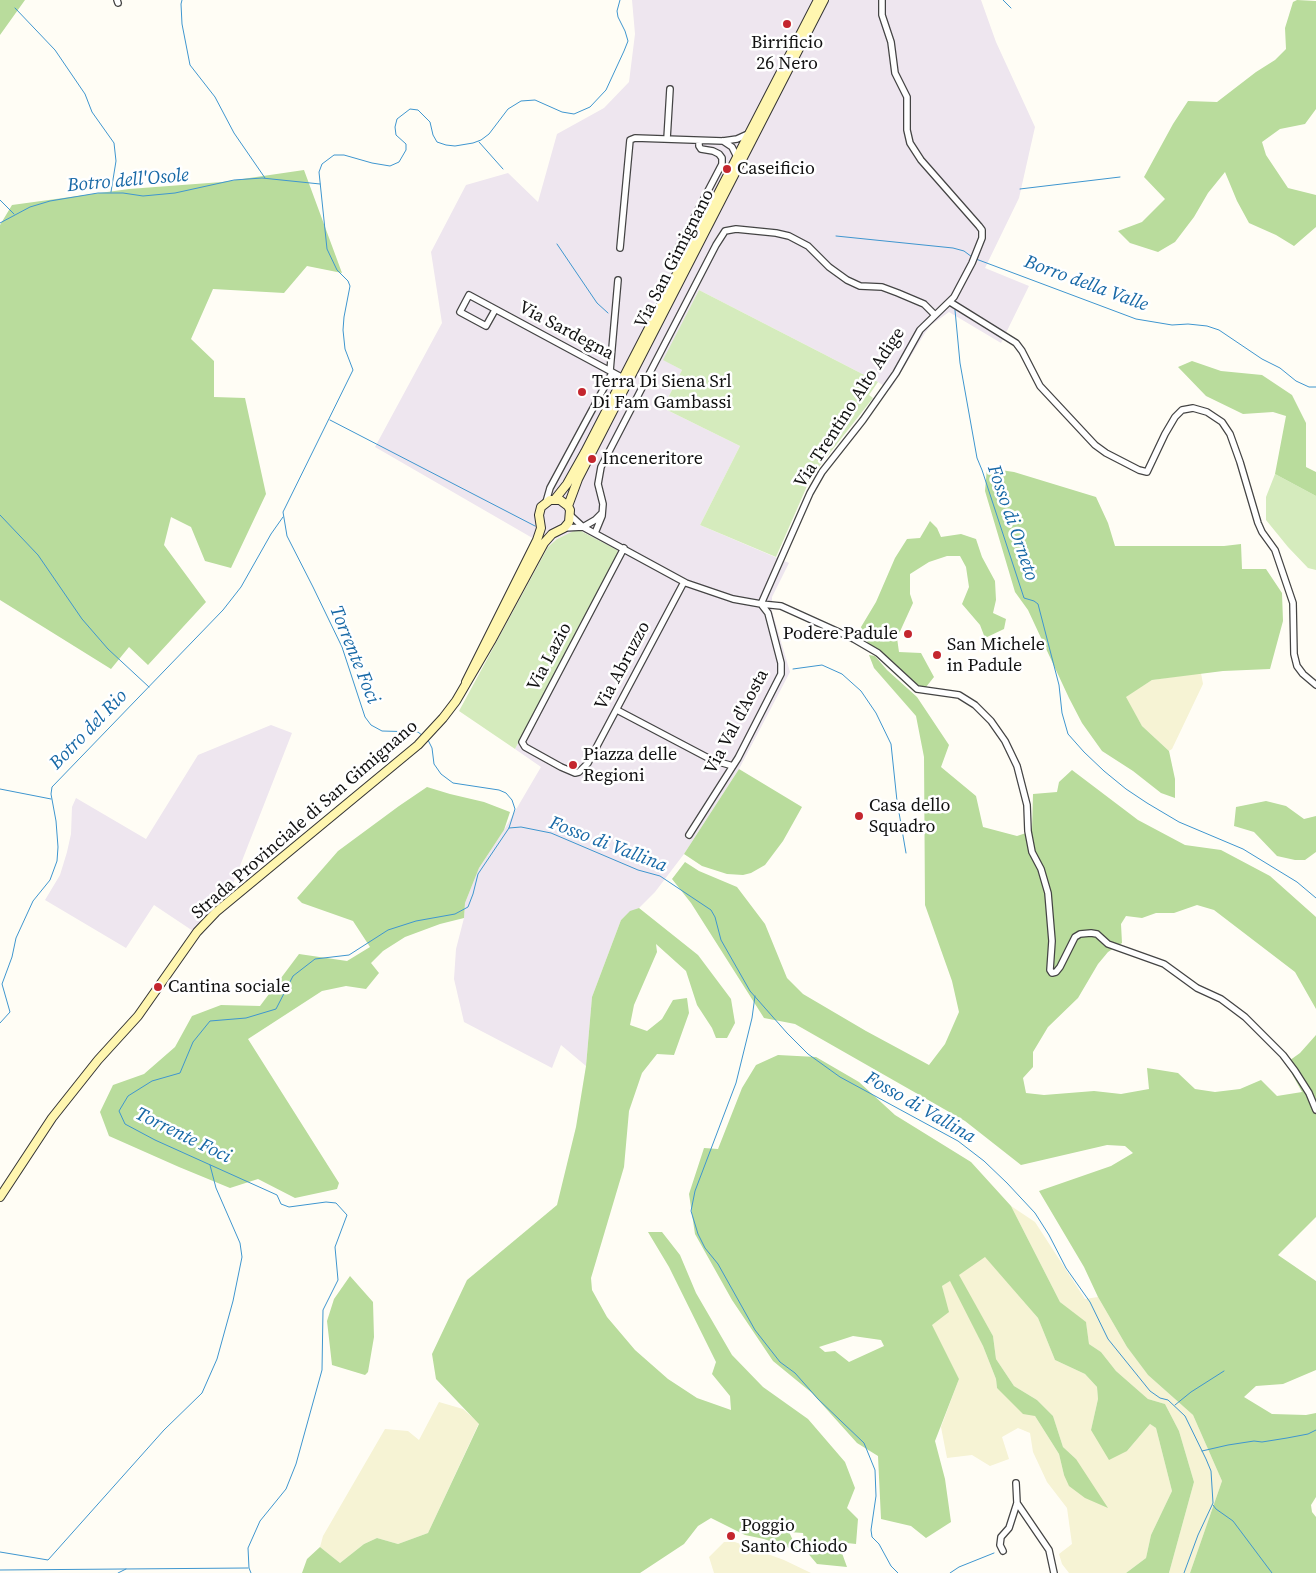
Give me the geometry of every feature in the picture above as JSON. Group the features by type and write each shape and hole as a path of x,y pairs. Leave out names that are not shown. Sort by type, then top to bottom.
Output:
{"main road":[{"name":"Via San Gimignano","path":"555,499 570,480 818,0"},
{"name":"Via San Gimignano","path":"568,506 578,479 824,0"},
{"path":"555,499 560,500 568,506 570,515 568,522 547,539 466,682 537,540 541,522 540,511 546,502 555,499"},
{"path":"541,522 546,528 560,529"},
{"name":"Strada Provinciale di San Gimignano","path":"0,1197 52,1118 98,1060 138,1016 197,932 216,912 418,745 434,729 452,706 466,682"}],"street":[{"name":"Via Trentino Alto Adige","path":"761,604 819,476 835,453 863,420 896,372 918,332 950,302 972,263 982,238 981,228 921,160 910,142 907,97 895,73 891,42 882,17 882,0"},
{"path":"667,139 670,89"},
{"path":"620,248 629,142 635,138 723,142 749,134"},
{"path":"676,252 722,164 722,158 719,154 700,149 699,141"},
{"path":"723,142 732,147 737,157"},
{"path":"594,532 603,511 598,484 601,468 716,245 726,230 745,230 790,236 808,246 829,267 845,279 860,286 882,288 898,293 924,304 935,315"},
{"path":"546,502 550,488 611,372 618,280"},
{"name":"Via Sardegna","path":"495,310 486,326 460,312 469,295 623,378"},
{"path":"950,302 1016,343 1040,386 1095,445 1139,470 1147,472 1170,425 1182,410 1193,408 1207,412 1222,422 1230,434 1240,462 1258,523 1275,550 1294,603 1294,654 1297,666 1316,685"},
{"path":"570,515 583,527 684,582 733,599 781,606 867,645 917,689 960,695 976,705 991,721 1005,741 1017,766 1023,785 1032,852 1041,869 1048,893 1052,941 1050,970 1052,973 1056,972 1072,942 1080,934 1097,934 1108,944 1153,959 1174,970 1187,981 1221,999 1245,1017 1295,1071 1309,1093 1316,1110"},
{"path":"560,529 583,527 598,522"},
{"path":"598,522 606,539"},
{"name":"Via Lazio","path":"588,763 576,773 524,747 522,742 624,548"},
{"name":"Via Abruzzo","path":"588,763 684,582"},
{"name":"Via Val d'Aosta","path":"689,835 750,737 782,672 768,613 761,604"},
{"path":"617,710 717,763 733,766"},
{"path":"1003,1551 1000,1545 1001,1537 1009,1528 1017,1503 1016,1483"},
{"path":"1017,1503 1049,1550 1054,1573"}],"shaded area":[{"path":"632,0 981,0 996,42 1035,127 1019,198 985,268 1029,286 1001,343 949,312 931,325 890,390 878,382 699,290 664,360 682,370 663,408 740,446 700,525 789,563 772,597 772,611 790,672 739,769 684,854 655,892 639,908 630,912 621,920 592,997 586,1066 561,1045 552,1068 464,1022 454,979 456,949 464,918 465,903 479,868 541,767 515,749 618,553 617,550 579,530 556,539 548,547 375,447 442,323 431,252 466,185 508,173 538,202 557,134 604,108 629,82 635,34"},
{"path":"1201,673 1203,684 1172,749 1169,751 1142,726 1125,697 1152,680"},
{"path":"271,725 292,733 229,894 193,931 154,905 126,948 45,900 60,875 67,852 71,834 72,807 76,798 146,839 198,755"},
{"path":"1011,1206 1035,1222 1085,1299 1098,1297 1127,1347 1148,1375 1193,1415 1222,1481 1190,1573 1169,1573 1194,1482 1179,1431 1165,1404 1148,1399 1116,1371 1101,1352 1089,1344 1086,1323 1060,1302"},
{"path":"985,1256 1038,1318 1055,1360 1085,1374 1097,1387 1098,1399 1091,1430 1127,1451 1150,1424 1156,1428 1172,1491 1151,1535 1146,1558 1126,1573 1069,1573 1062,1564 1059,1554 1072,1544 1067,1508 1047,1482 1033,1452 1030,1433 1018,1428 1002,1437 1009,1459 990,1466 972,1455 947,1458 941,1427 959,1379 931,1325 948,1312 942,1286 951,1280 983,1346 996,1379 997,1388 1035,1416 1059,1454 1064,1475 1076,1459 1063,1447 1053,1416 1037,1400 1014,1386 996,1359 993,1336 958,1275"},
{"path":"439,1402 463,1409 479,1423 428,1533 398,1544 377,1538 364,1544 340,1563 320,1547 323,1536 385,1429 408,1431 419,1440"},
{"path":"724,1542 735,1542 784,1560 811,1573 714,1573 709,1557"}],"green space":[{"path":"0,0 25,0 0,35"},
{"path":"1297,0 1316,1 1316,109 1305,124 1280,129 1262,142 1266,155 1288,188 1316,195 1316,227 1294,246 1276,235 1249,223 1225,172 1208,193 1194,217 1175,242 1158,252 1130,243 1118,231 1142,222 1165,199 1144,177 1188,101 1217,102 1275,60 1286,49 1285,28 1293,2"},
{"path":"304,170 342,273 307,266 284,293 213,289 191,339 214,361 214,397 245,398 266,494 231,568 205,561 191,527 171,517 164,545 206,602 148,665 129,647 111,669 0,600 0,225 12,205 129,189 222,182"},
{"path":"699,290 878,382 869,395 873,398 811,477 776,557 700,525 740,446 663,408 682,370 663,360"},
{"path":"1192,361 1221,371 1262,375 1292,395 1306,423 1306,467 1316,472 1316,496 1275,474 1286,416 1273,412 1243,414 1206,396 1178,367"},
{"path":"987,468 1014,472 1096,497 1108,523 1115,546 1224,546 1241,544 1242,569 1266,569 1282,593 1283,621 1270,669 1223,671 1152,680 1126,697 1142,726 1169,751 1175,779 1175,798 1161,793 1133,771 1102,751 1082,723 1028,610 1015,592 985,491"},
{"path":"1275,474 1316,496 1316,570 1308,568 1266,520 1266,497"},
{"path":"930,521 937,528 941,537 961,534 976,539 982,557 995,581 996,600 993,613 1006,619 1004,629 985,638 980,625 962,604 969,587 966,567 960,556 947,556 929,562 910,574 910,594 913,603 897,638 899,652 921,653 934,677 926,687 923,687 914,684 864,639 861,627 876,602 895,558 907,539 920,538"},
{"path":"576,530 617,550 618,553 515,749 459,711 548,547 557,539"},
{"path":"869,655 875,656 887,670 917,697 949,745 941,767 976,796 983,827 1017,836 1032,831 1033,794 1057,792 1059,782 1072,770 1138,820 1185,845 1221,850 1270,876 1316,917 1316,1009 1295,972 1214,910 1197,905 1174,913 1156,913 1142,918 1126,916 1121,924 1122,943 1108,952 1098,964 1078,998 1048,1027 1033,1052 1033,1067 1023,1078 1026,1093 1044,1095 1094,1091 1121,1094 1149,1089 1147,1068 1178,1073 1195,1089 1215,1092 1240,1089 1261,1080 1277,1096 1302,1092 1286,1063 1300,1053 1316,1035 1316,1217 1278,1255 1316,1281 1316,1370 1283,1384 1256,1386 1244,1397 1272,1414 1306,1415 1316,1413 1316,1497 1311,1505 1312,1512 1316,1517 1316,1573 1190,1573 1222,1481 1193,1415 1148,1375 1127,1347 1098,1297 1084,1267 1039,1191 1111,1166 1133,1153 1125,1146 1107,1145 1021,1165 965,1121 795,1024 764,1018 691,903 672,879 685,862 699,871 737,887 765,924 787,978 803,994 929,1065 945,1044 959,1012 952,981 925,905 924,757 916,716 874,668"},
{"path":"739,769 802,807 783,841 765,865 743,875 727,874 702,866 684,854"},
{"path":"427,787 484,802 510,812 504,830 479,868 465,903 464,918 440,924 405,937 383,951 371,963 379,973 366,989 346,986 322,991 248,1039 339,1183 337,1189 295,1198 258,1179 230,1188 109,1136 100,1112 113,1085 144,1074 175,1047 192,1016 221,1005 260,1006 299,954 347,961 370,947 353,921 302,903 297,898 338,851"},
{"path":"1266,801 1286,806 1304,819 1316,816 1316,852 1305,860 1277,856 1254,832 1234,826 1236,807"},
{"path":"639,908 698,955 731,999 735,1023 727,1038 716,1038 712,1028 697,1005 686,971 656,944 657,952 634,1005 630,1025 647,1031 662,1019 673,1000 687,998 689,1013 674,1055 657,1054 642,1073 629,1111 624,1167 591,1278 592,1290 607,1317 635,1350 668,1379 697,1398 731,1410 730,1396 712,1374 716,1362 669,1267 648,1232 662,1232 680,1255 696,1293 732,1355 763,1387 808,1419 845,1462 855,1488 847,1508 858,1519 856,1544 838,1542 847,1567 817,1564 806,1551 803,1533 789,1532 798,1551 764,1539 745,1535 711,1518 698,1526 684,1544 640,1573 302,1573 307,1559 320,1547 340,1563 364,1544 377,1538 398,1544 428,1533 479,1424 436,1379 432,1354 467,1280 557,1205 576,1127 586,1066 592,997 621,920 630,911"},
{"path":"778,1055 816,1057 859,1082 895,1115 971,1162 1011,1206 1060,1302 1086,1322 1089,1344 1101,1352 1116,1371 1148,1399 1165,1404 1179,1431 1194,1482 1169,1573 1126,1573 1146,1558 1151,1535 1172,1491 1156,1428 1150,1424 1127,1451 1109,1460 1091,1430 1098,1399 1097,1387 1085,1374 1055,1360 1038,1318 985,1257 959,1275 993,1336 996,1359 1014,1386 1037,1400 1053,1416 1063,1447 1076,1459 1108,1508 1085,1498 1069,1486 1059,1454 1035,1416 1023,1414 997,1388 996,1379 983,1346 950,1281 942,1286 949,1312 932,1325 959,1379 935,1441 945,1479 951,1522 926,1538 911,1526 881,1519 878,1456 857,1443 812,1393 773,1361 732,1300 695,1234 689,1194 704,1148 718,1149 742,1088 756,1065","holes":["853,1336 881,1340 884,1346 849,1362 835,1351 825,1352 819,1347"]},
{"path":"350,1276 373,1302 374,1337 368,1372 365,1375 332,1365 327,1321 334,1299"}],"waterway":[{"path":"182,0 182,24 190,65 215,97 234,133 265,178"},
{"name":"Torrente Foci","path":"423,736 418,732 382,731 371,725 365,717 342,647 287,536 283,512 353,370 345,349 343,330 350,286 348,281 337,270 327,249 319,172 322,164 334,155 344,155 390,166 399,162 406,150 406,144 396,135 395,127 397,119 410,109 418,110 430,122 437,142 455,146 481,140 489,134 508,109 521,101 535,100 562,112 574,114 590,107 606,90 628,41 618,17 617,11 620,0"},
{"path":"1003,0 1011,8"},
{"path":"15,8 55,50 85,94 92,112 114,143 116,161 111,192"},
{"name":"Borro della Valle","path":"479,142 503,169"},
{"path":"1020,189 1120,177"},
{"name":"Botro dell'Osole","path":"0,223 30,207 50,201 98,193 123,193 143,196 175,193 234,180 262,178 320,184"},
{"path":"0,200 14,214"},
{"name":"Borro della Valle","path":"836,236 953,248 964,251 972,257"},
{"path":"557,244 597,303 608,313"},
{"name":"Borro della Valle","path":"976,259 1136,319 1172,325 1207,326 1219,330 1262,359 1280,368 1296,381 1309,387 1316,387"},
{"name":"Fosso di Orneto","path":"955,310 960,363 977,458 1024,598 1038,604 1059,685 1062,713 1068,734 1104,771 1147,803 1179,822 1243,849 1297,882 1316,898"},
{"path":"330,420 535,526"},
{"path":"0,515 38,555 82,619 108,649 149,687"},
{"name":"Botro del Rio","path":"0,1023 10,1012 2,984 12,957 16,938 33,901 50,880 57,861 58,847 51,794 52,787 223,610 241,587 271,534 283,517"},
{"path":"793,669 822,665 842,674 861,691 876,713 891,744 897,801 906,853"},
{"name":"Torrente Foci","path":"251,1573 248,1548 260,1521 286,1489 296,1464 322,1370 323,1310 338,1280 335,1247 347,1215 336,1203 326,1202 289,1207 281,1204 277,1195 155,1140 125,1124 119,1111 128,1096 152,1081 180,1073 193,1042 210,1021 246,1018 276,1009 293,976 315,959 349,955 388,930 416,921 455,914 468,907 478,874 509,828 515,809 512,800 506,793 499,790 453,783 441,774 434,764 432,748 428,740"},
{"path":"0,789 51,799"},
{"name":"Fosso di Vallina","path":"509,828 521,827 551,833 638,870 660,876 711,910 715,917 721,940 750,991 808,1054 840,1077 958,1141 984,1161 1035,1213 1066,1268 1090,1302 1108,1339 1150,1391 1160,1398 1168,1400 1185,1416 1211,1471 1213,1503 1198,1535 1184,1573"},
{"path":"755,996 752,1018 736,1083 695,1191 691,1211 698,1234 705,1248 718,1264 755,1330 780,1362 795,1373 818,1399 864,1443 875,1470 876,1496 871,1530 872,1537 879,1544 891,1566 898,1573"},
{"path":"0,1552 48,1560 164,1430 202,1393 217,1359 233,1301 242,1257 240,1243 216,1188 210,1165"},
{"path":"1175,1405 1191,1392 1224,1371"},
{"path":"1202,1451 1254,1441 1262,1442 1287,1438 1308,1434 1316,1430"},
{"path":"1213,1505 1233,1521 1272,1573"},
{"path":"950,1573 959,1567 994,1553"},
{"path":"0,1570 248,1568"},
{"path":"118,1573 126,1569"}],"place":[{"name":"Birrificio 26 Nero","path":"787,24"},
{"name":"Caseificio","path":"727,169"},
{"name":"Terra Di Siena Srl Di Fam Gambassi","path":"582,392"},
{"name":"Inceneritore","path":"592,459"},
{"name":"Podere Padule","path":"908,634"},
{"name":"San Michele in Padule","path":"937,655"},
{"name":"Piazza delle Regioni","path":"573,765"},
{"name":"Casa dello Squadro","path":"859,816"},
{"name":"Cantina sociale","path":"158,987"},
{"name":"Poggio Santo Chiodo","path":"731,1536"}]}
